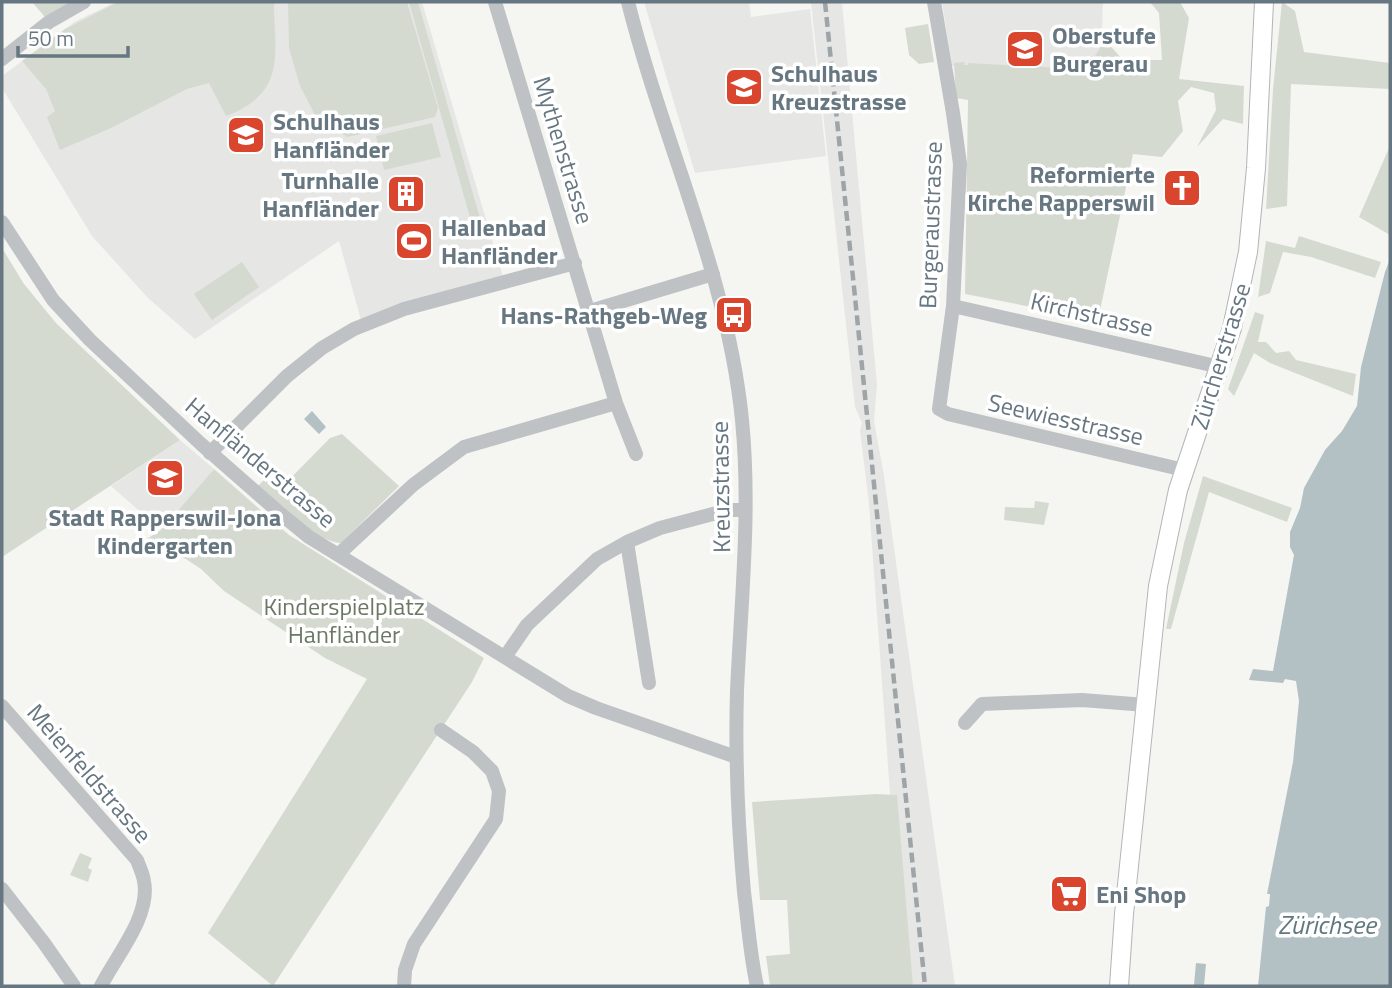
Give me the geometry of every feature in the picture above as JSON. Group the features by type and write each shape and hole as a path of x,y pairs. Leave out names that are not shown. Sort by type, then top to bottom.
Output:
{"main road":[{"name":"Zürcherstrasse","path":"1119,986 1158,586 1184,470 1220,367 1241,291 1248,253 1264,2"}],"street":[{"path":"2,60 49,22 84,2"},
{"name":"Mythenstrasse","path":"495,2 616,403 636,454"},
{"name":"Kreuzstrasse","path":"628,2 654,94 713,274 736,372 743,436 745,510 736,757 743,873 752,965 757,986"},
{"name":"Burgeraustrasse","path":"934,2 960,164 953,306 939,409"},
{"name":"Hanfländerstrasse","path":"2,222 52,300 90,340 210,453 309,537 568,696 596,709 736,757"},
{"path":"210,453 287,376 322,348 354,329 404,309 575,263"},
{"path":"590,311 713,274"},
{"name":"Kirchstrasse","path":"953,306 1220,367"},
{"path":"339,554 412,485 464,447 616,403"},
{"name":"Seewiesstrasse","path":"939,409 948,414 1184,470"},
{"path":"505,657 527,625 597,559 660,528 728,510 745,510"},
{"path":"627,542 649,684"},
{"path":"965,723 982,704 1082,700 1146,705"},
{"name":"Meienfeldstrasse","path":"2,706 137,860 145,881 144,903 130,936 101,986"},
{"path":"404,986 406,967 414,944 496,819 499,791 492,771 473,752 441,730"},
{"path":"2,890 74,986"}],"shaded area":[{"name":"Schulhaus Hanfländer","path":"116,2 422,2 503,277 361,320 339,241 195,339 148,298 92,236 2,88 2,76 76,21"},
{"name":"Schulhaus Kreuzstrasse","path":"644,2 749,2 751,17 810,9 826,156 695,173"},
{"path":"811,2 842,2 877,385 874,421 955,986 904,986 869,504 860,430 862,423 855,407"},
{"name":"Oberstufe Burgerau","path":"942,2 1103,2 1100,79 952,66"},
{"name":"Stadt Rapperswil-Jona Kindergarten","path":"180,440 214,469 161,530 111,486"}],"green space":[{"path":"32,2 70,2 45,17"},
{"path":"118,2 274,2 275,55 268,83 260,95 246,106 226,116 209,83 187,89 111,128 60,150 47,117 55,111 46,89 22,61 65,29"},
{"path":"288,2 407,2 438,108 435,117 347,137 315,115 300,86 289,48"},
{"path":"409,2 418,2 484,232 475,235"},
{"path":"1150,2 1180,2 1189,18 1179,79 1244,86 1243,124 1223,119 1197,147 1216,110 1214,93 1191,87 1178,101 1183,131 1162,157 1133,154 1098,320 965,294 968,100 956,98 954,63 1062,68 1090,64 1105,40 1123,60 1162,60 1159,13"},
{"path":"1282,2 1295,11 1304,52 1390,63 1390,89 1291,84 1287,206 1266,209 1273,89"},
{"path":"928,24 934,62 919,64 909,55 905,28"},
{"path":"432,123 441,157 384,170 376,136"},
{"path":"1390,149 1390,235 1359,217"},
{"path":"1299,236 1381,262 1375,278 1311,257 1283,252 1270,293 1258,297 1266,241 1295,248"},
{"path":"2,248 24,284 56,323 180,440 2,557"},
{"path":"242,262 259,287 212,320 194,294"},
{"path":"1255,312 1264,315 1258,342 1266,342 1276,353 1289,351 1296,360 1356,374 1353,396 1270,363 1254,353 1234,396 1228,389"},
{"path":"342,434 399,486 341,543 331,541 309,529 258,486 266,478 280,489 330,438"},
{"name":"Kinderspielplatz Hanfländer","path":"214,469 289,535 484,658 472,682 273,986 208,933 367,679 325,658 224,591 186,559 142,542 161,530"},
{"path":"1203,476 1292,508 1287,522 1209,492 1171,629 1166,629 1184,543"},
{"path":"1035,501 1049,503 1044,525 1004,520 1005,507 1034,508"},
{"path":"897,795 913,986 770,986 766,956 790,954 787,900 760,900 752,802"},
{"path":"80,853 92,858 88,868 92,870 88,882 70,875"}],"water":[{"name":"Zürichsee","path":"1390,259 1390,986 1258,986 1266,907 1269,906 1270,894 1267,894 1293,762 1299,701 1296,681 1285,679 1283,683 1249,680 1253,669 1273,671 1294,555 1290,547 1290,532 1300,508 1304,488 1325,450 1342,431 1357,406 1361,367"},
{"path":"312,411 326,427 319,434 304,419"},
{"path":"1196,963 1206,964 1204,986 1194,985"}],"railway":[{"path":"825,2 925,986"}],"place":[{"name":"Oberstufe Burgerau","path":"1025,49"},
{"name":"Schulhaus Kreuzstrasse","path":"744,87"},
{"name":"Schulhaus Hanfländer","path":"246,135"},
{"name":"Reformierte Kirche Rapperswil","path":"1182,188"},
{"name":"Turnhalle Hanfländer","path":"406,194"},
{"name":"Hallenbad Hanfländer","path":"414,241"},
{"name":"Hans-Rathgeb-Weg","path":"734,315"},
{"name":"Stadt Rapperswil-Jona Kindergarten","path":"165,478"},
{"name":"Eni Shop","path":"1069,894"}]}
